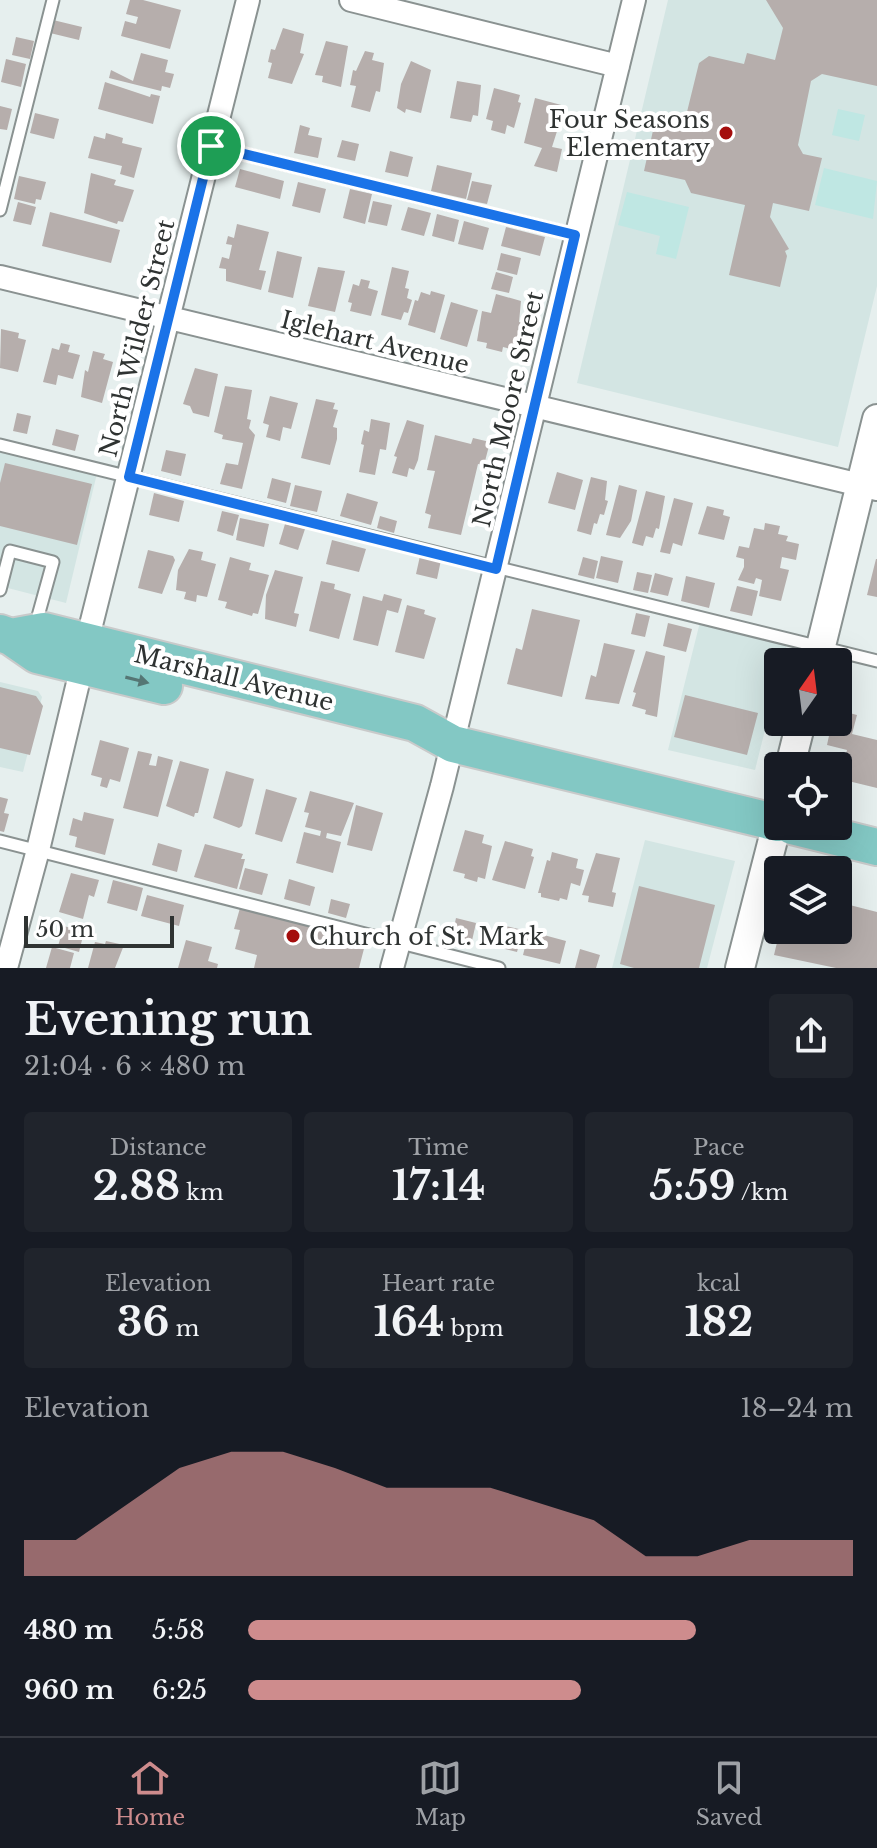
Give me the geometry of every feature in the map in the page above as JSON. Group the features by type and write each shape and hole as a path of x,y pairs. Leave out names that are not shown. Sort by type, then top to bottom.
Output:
{"main road":[{"name":"Marshall Avenue","path":"15,634 37,655 84,654 415,723 453,744 764,819"},
{"path":"849,840 877,847"}],"street":[{"name":"North Wilder Street","path":"6,968 38,850 248,0"},
{"path":"351,0 618,66"},
{"name":"North Moore Street","path":"392,968 453,744 634,0"},
{"name":"Iglehart Avenue","path":"0,277 869,488"},
{"path":"821,648 869,488 877,419"},
{"path":"740,968 773,840"}],"lane":[{"path":"0,210 53,0"},
{"path":"211,146 575,235"},
{"path":"0,445 796,648"},
{"path":"0,590 10,551 53,562 15,634"},
{"path":"852,658 877,661"},
{"path":"0,841 499,968"}],"shaded area":[{"path":"668,0 877,0 877,286 838,447 577,383"},
{"path":"838,109 865,115 859,141 832,135"},
{"path":"824,168 877,181 873,219 815,205"},
{"path":"627,192 689,207 676,259 656,254 660,236 618,225"},
{"path":"0,440 99,465 66,603 0,586"},
{"path":"700,622 787,644 786,648 764,648 764,734 755,770 668,750"},
{"path":"0,682 38,691 42,697 23,772 0,767"},
{"path":"645,840 735,861 707,968 612,968"}],"building":[{"path":"130,0 143,0 181,10 170,49 121,36 125,21 136,24 138,17 126,14"},
{"name":"Four Seasons Elementary","path":"766,0 877,0 877,86 822,74 811,81 798,145 803,154 822,158 809,211 773,203 770,217 789,249 785,251 787,256 780,287 729,275 745,205 691,193 685,180 644,171 656,117 676,122 686,116 699,63 709,56 744,64 747,53 775,60 783,28"},
{"path":"53,20 82,27 79,40 50,33"},
{"path":"283,28 304,34 300,53 304,54 292,84 268,78 272,63 268,62 271,49 275,50"},
{"path":"16,37 34,41 30,59 12,55"},
{"path":"326,41 348,46 341,87 322,82 323,76 315,75"},
{"path":"365,51 374,53 372,60 384,63 380,92 376,91 370,112 351,107 356,86 350,85 353,70 356,71"},
{"path":"141,53 168,60 165,72 174,74 170,88 162,86 161,91 109,78 111,70 133,81"},
{"path":"6,59 26,64 21,87 1,82"},
{"path":"411,61 431,70 421,113 406,109 405,113 397,108 401,84"},
{"path":"457,81 481,85 478,116 473,115 471,122 450,118"},
{"path":"105,82 150,97 151,94 160,96 153,124 98,109"},
{"path":"494,88 520,95 518,102 521,103 514,128 507,125 505,134 491,130 493,121 486,119"},
{"path":"535,98 565,106 552,147 562,149 557,172 534,166 542,148 524,143"},
{"path":"0,106 12,109 7,130 0,129"},
{"path":"35,113 59,119 54,139 30,133"},
{"path":"300,125 310,128 308,135 322,138 318,158 294,153"},
{"path":"106,133 123,138 122,143 142,148 134,178 120,174 122,166 88,158 94,136 105,139"},
{"path":"342,140 359,144 355,161 337,157"},
{"path":"390,151 413,157 408,177 385,172"},
{"path":"437,165 472,173 466,199 431,191"},
{"path":"240,169 284,181 280,199 235,187"},
{"path":"91,173 116,180 114,185 134,190 123,222 118,221 117,224 84,213"},
{"path":"19,176 46,182 41,200 36,199 35,204 14,199"},
{"path":"472,181 492,185 487,204 467,200"},
{"path":"298,182 326,189 320,213 292,206"},
{"path":"350,189 372,194 365,224 343,218"},
{"path":"373,201 392,205 387,226 368,222"},
{"path":"18,202 36,207 31,225 13,221"},
{"path":"408,207 431,213 424,236 401,230"},
{"path":"50,212 120,230 111,263 42,246"},
{"path":"437,214 459,220 454,242 432,236"},
{"path":"464,221 489,228 483,250 458,244"},
{"path":"237,224 269,232 259,270 266,271 261,290 226,281 226,269 219,268 222,257 229,259 232,245 226,244 228,236 234,238"},
{"path":"506,227 545,237 540,256 501,246"},
{"path":"277,251 302,257 293,298 268,292"},
{"path":"501,253 521,258 517,275 497,270"},
{"path":"318,267 345,271 335,312 308,306"},
{"path":"392,267 409,271 405,288 409,289 407,298 412,300 408,313 404,312 401,320 381,315"},
{"path":"496,272 513,277 509,293 491,289"},
{"path":"361,279 370,281 368,288 378,291 371,316 350,311 352,303 348,302 353,284 359,286"},
{"path":"431,291 445,295 435,333 408,325 415,300 418,301 421,292 430,295"},
{"path":"496,294 521,301 519,322 526,324 515,350 503,347 502,352 486,348 487,343 477,341 482,311 491,313"},
{"path":"451,302 478,310 467,347 440,339"},
{"path":"1,329 19,333 18,338 26,340 18,372 0,368"},
{"path":"61,343 70,345 68,352 80,355 73,379 58,375 56,385 43,382 52,348 59,350"},
{"path":"93,351 105,354 103,359 113,362 102,403 81,397 85,370 88,372"},
{"path":"195,368 218,374 209,417 193,413 190,406 183,404"},
{"path":"225,386 252,390 247,419 251,420 249,428 255,435 242,489 220,484 226,463 238,465 243,443 222,439 223,435 214,432"},
{"path":"270,396 298,403 291,429 283,427 280,441 266,437 269,425 263,423"},
{"path":"316,399 335,403 333,409 338,410 333,427 337,428 337,439 330,465 301,458"},
{"path":"17,413 31,416 27,434 13,431"},
{"path":"371,419 390,423 386,450 380,449 375,475 359,472 364,430 369,432"},
{"path":"407,420 424,425 418,460 414,470 409,468 407,477 392,473 397,457 394,456"},
{"path":"56,429 79,435 75,451 52,445"},
{"path":"435,435 471,444 473,438 490,442 484,465 478,464 461,535 428,528 431,515 425,513 435,471 427,470"},
{"path":"166,450 186,454 181,476 161,471"},
{"path":"5,463 92,484 77,545 0,526 0,483"},
{"path":"557,472 583,480 575,510 548,503"},
{"path":"591,477 607,481 605,500 608,501 604,515 600,514 597,524 594,523 591,535 577,531"},
{"path":"272,478 291,483 286,503 267,498"},
{"path":"295,485 322,491 317,512 290,506"},
{"path":"619,485 637,490 631,521 620,538 606,535"},
{"path":"646,491 665,496 659,529 656,528 653,538 646,536 643,546 632,543"},
{"path":"154,493 184,501 179,522 149,515"},
{"path":"347,493 378,502 371,525 340,516"},
{"path":"674,498 693,503 682,546 673,543 670,554 660,552"},
{"path":"707,506 724,510 723,515 730,517 724,540 698,534"},
{"path":"222,511 239,515 233,536 217,531"},
{"path":"380,516 397,521 394,533 377,528"},
{"path":"240,518 269,524 264,547 236,540"},
{"path":"765,523 780,526 778,534 788,536 786,541 799,544 796,560 782,557 780,568 789,570 781,601 759,596 762,580 756,578 754,584 738,580 744,567 744,559 736,557 739,546 749,548 754,528 764,530"},
{"path":"285,524 305,529 298,550 279,544"},
{"path":"332,540 366,549 359,572 326,564"},
{"path":"189,549 203,552 201,560 216,564 207,597 197,595 196,602 184,599 186,592 176,590 178,570"},
{"path":"148,550 173,556 175,560 162,594 138,588"},
{"path":"420,556 441,560 437,579 416,574"},
{"path":"601,556 623,561 618,583 596,578"},
{"path":"230,557 251,563 249,570 269,575 258,614 253,613 252,616 225,608 227,602 218,600"},
{"path":"583,557 598,561 594,579 578,575"},
{"path":"877,559 877,597 867,595"},
{"path":"275,570 303,577 294,613 299,614 296,627 265,619 266,595"},
{"path":"637,572 652,575 648,593 633,590"},
{"path":"655,573 673,578 668,596 650,592"},
{"path":"686,576 715,583 709,608 681,601"},
{"path":"321,581 335,584 334,589 351,594 339,639 309,631"},
{"path":"737,586 758,591 752,616 730,611"},
{"path":"384,594 402,599 398,613 387,610 378,646 353,640 363,596 382,601"},
{"path":"407,605 425,610 424,614 436,618 424,659 395,652"},
{"path":"532,609 580,620 562,697 507,684 516,648 522,650"},
{"path":"636,613 650,616 645,637 631,634"},
{"path":"668,623 692,629 686,652 663,646"},
{"path":"604,643 635,650 619,704 585,699 591,675 596,677"},
{"path":"646,651 665,656 657,717 632,706 636,693 633,692"},
{"path":"0,687 36,696 43,706 30,755 0,748"},
{"path":"685,695 758,713 747,755 674,737"},
{"path":"852,714 857,715 852,734"},
{"path":"852,734 877,740 877,788 852,782 852,752 827,745 829,736"},
{"path":"100,740 129,748 120,782 110,779 107,788 100,786 102,778 91,775"},
{"path":"138,751 152,754 149,765 156,766 158,756 173,760 158,817 123,808"},
{"path":"180,761 209,769 198,813 194,817 166,806"},
{"path":"226,771 254,779 239,828 213,818"},
{"path":"266,789 297,798 282,842 255,834"},
{"path":"310,791 354,803 341,836 327,833 326,838 341,842 333,873 296,863 304,832 320,836 321,831 305,827 309,813 304,812"},
{"path":"0,797 8,799 4,813 9,814 4,832 0,831"},
{"path":"356,805 383,813 372,851 347,845"},
{"path":"84,812 114,819 105,855 75,847 77,837 69,835 73,818 82,821"},
{"path":"465,830 484,835 482,843 492,846 485,879 478,877 477,882 453,871"},
{"path":"505,841 533,849 531,856 534,857 525,889 492,880"},
{"path":"158,843 182,850 177,872 152,865"},
{"path":"205,844 243,854 241,859 245,859 237,889 194,877"},
{"path":"552,852 578,859 576,868 584,870 580,886 571,883 567,900 541,897 538,893"},
{"path":"596,853 620,858 612,892 616,893 613,907 588,902 589,896 582,895"},
{"path":"245,868 268,874 262,895 239,889"},
{"path":"71,873 99,880 94,897 89,895 83,919 59,912"},
{"path":"289,879 315,887 310,906 284,899"},
{"path":"113,880 143,888 137,911 107,903"},
{"path":"639,886 715,905 699,968 634,968 620,964"},
{"path":"147,895 184,905 179,926 141,916"},
{"path":"331,899 350,904 346,918 328,913"},
{"path":"852,906 877,912 877,968 836,968 774,955 777,944 852,944"},
{"name":"Church of St. Mark","path":"240,908 366,941 359,968 254,968 257,955 235,949 240,930 234,929"},
{"path":"456,918 476,923 471,945 451,940"},
{"path":"502,925 523,930 517,952 497,947"},
{"path":"64,926 84,932 79,952 58,946"},
{"path":"529,931 566,941 560,964 523,955"},
{"path":"186,940 212,947 208,961 218,964 217,968 178,968"},
{"path":"106,941 124,945 115,968 88,968 95,942 105,944"},
{"path":"52,947 74,953 70,968 46,968"},
{"path":"580,949 600,955 596,968 575,968"}],"place":[{"name":"Four Seasons Elementary","path":"726,133"},
{"name":"Church of St. Mark","path":"293,936"}],"route":[{"path":"211,146 575,235 496,569 129,477 211,146"}]}
